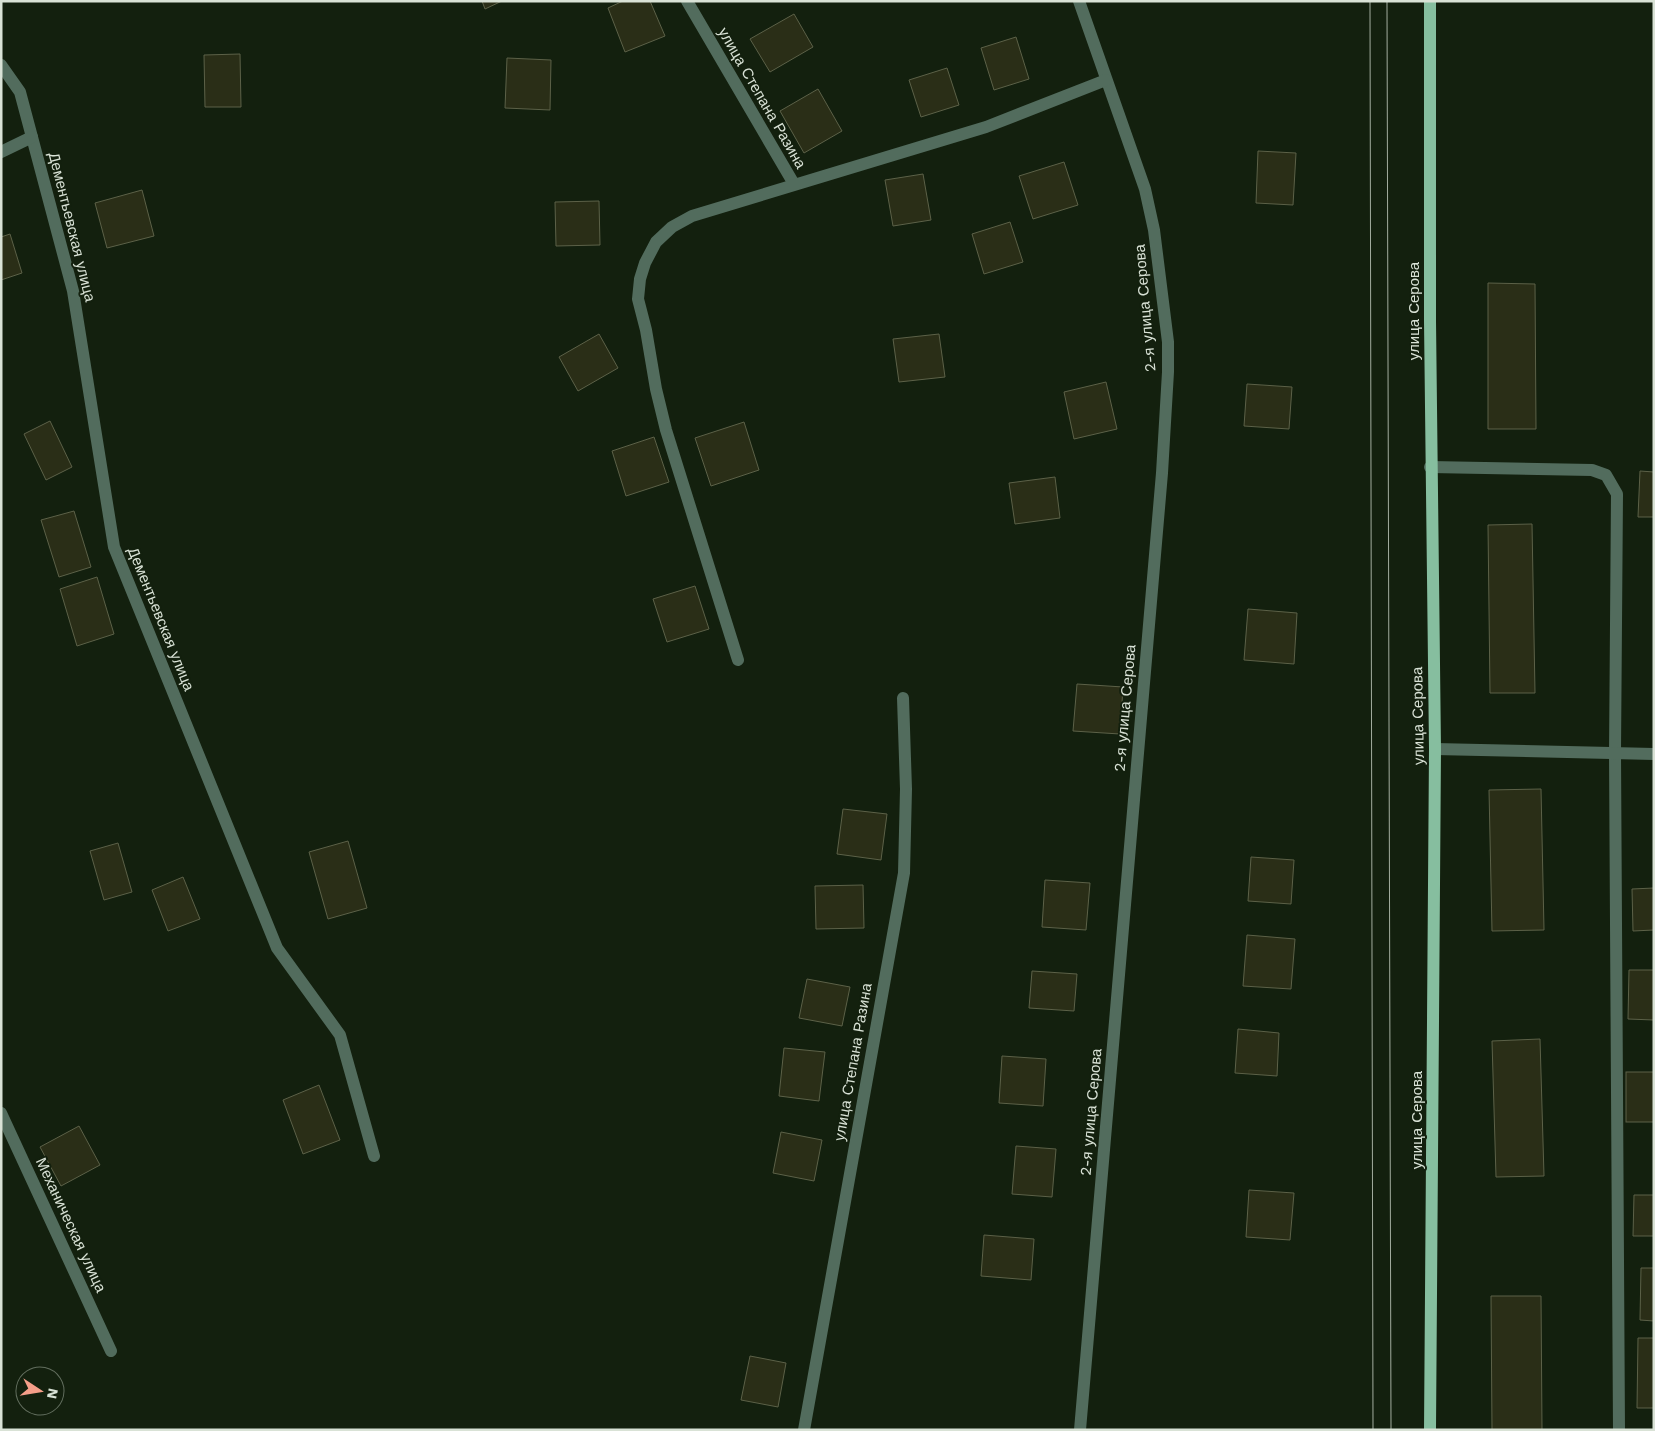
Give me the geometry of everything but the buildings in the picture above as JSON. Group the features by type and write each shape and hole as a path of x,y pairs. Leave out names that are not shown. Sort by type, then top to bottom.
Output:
{"main road":[{"name":"улица Серова","path":"1430,1 1430,468 1435,749 1430,1430"}],"street":[{"name":"улица Степана Разина","path":"687,1 794,184"},
{"name":"2-я улица Серова","path":"1079,1 1145,190 1160,276 1168,342 1162,473 1080,1430"},
{"name":"Дементьевская улица","path":"1,64 20,92 73,291 114,547 277,948 340,1035 374,1156"},
{"path":"738,660 666,430 638,299 640,279 645,263 656,242 672,227 692,216 986,126 1106,80"},
{"path":"1,152 32,137"},
{"path":"1430,468 1592,470 1606,475 1617,494 1615,753 1620,1430"},
{"name":"улица Степана Разина","path":"804,1430 904,873 906,789 903,698"},
{"path":"1435,749 1654,754"},
{"name":"Механическая улица","path":"1,1113 111,1350"}],"tram line":[{"path":"1370,1 1373,1430"},
{"path":"1387,1 1391,1430"}]}
